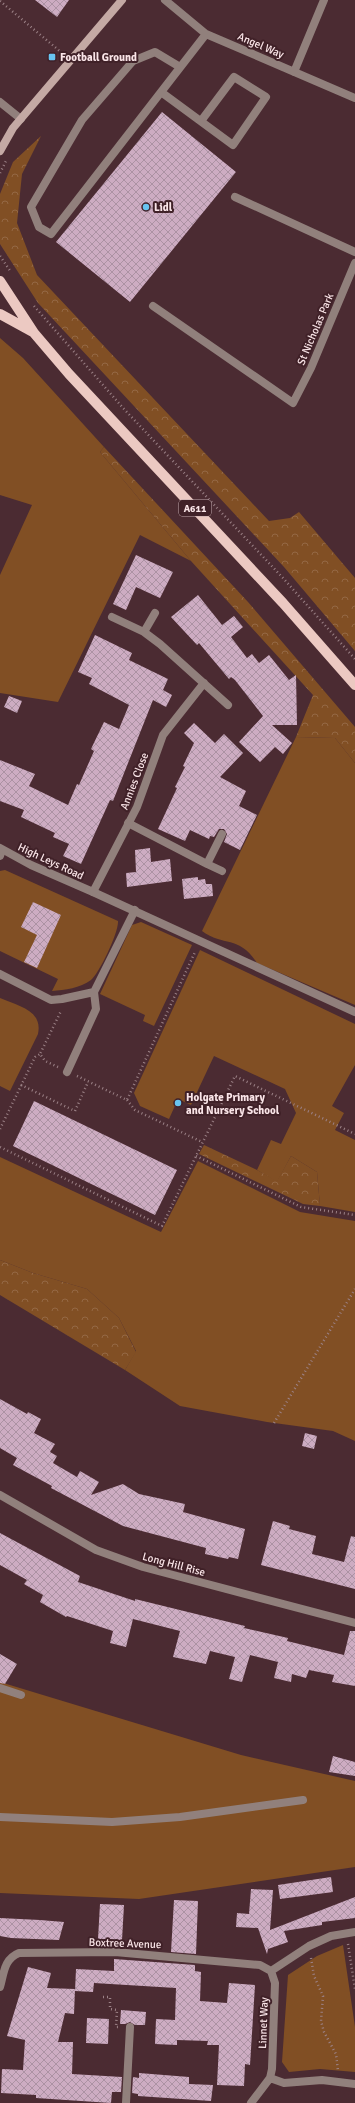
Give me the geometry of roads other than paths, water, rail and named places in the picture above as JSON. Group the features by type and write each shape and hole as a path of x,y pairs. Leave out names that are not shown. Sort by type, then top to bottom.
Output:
{"main road":[{"path":"0,151 13,128 122,0"},
{"path":"0,137 13,128"},
{"name":"A611","path":"0,281 34,333 283,603 355,685"},
{"name":"A611","path":"0,314 34,333"}],"street":[{"name":"Angel Way","path":"165,0 206,34 355,98"},
{"path":"294,72 324,0"},
{"path":"180,67 155,52 133,61 82,120 31,207 39,227 51,234 206,34"},
{"path":"161,92 200,121 233,145 266,97 234,77 200,121"},
{"path":"0,102 21,119"},
{"path":"235,197 355,252"},
{"name":"St Nicholas Park","path":"153,306 293,403 311,368 355,264"},
{"path":"144,632 155,612"},
{"path":"112,617 144,632 160,644 228,705"},
{"name":"Annies Close","path":"93,892 137,807 163,734 204,683"},
{"path":"128,823 222,871"},
{"path":"207,864 222,834"},
{"name":"High Leys Road","path":"1,851 135,910 355,1012"},
{"path":"67,1072 96,1009 94,992 135,910"},
{"path":"0,974 51,1000 94,992"},
{"name":"Long Hill Rise","path":"0,1495 96,1550 143,1567 355,1623"},
{"path":"0,1688 21,1695"},
{"path":"0,1817 112,1822 180,1817 303,1800"},
{"path":"271,1971 309,1946 331,1936 351,1933"},
{"name":"Boxtree Avenue","path":"0,1987 6,1964 10,1956 19,1953 115,1952 168,1955 260,1964 271,1971"},
{"name":"Linnet Way","path":"270,2078 275,1983 271,1971"},
{"path":"126,2103 130,2027"},
{"path":"251,2103 270,2078 284,2083 322,2080 355,2084"}],"place":[{"name":"Football Ground","path":"52,57"},
{"name":"Lidl","path":"146,207"},
{"name":"Holgate Primary and Nursery School","path":"178,1103"}]}
